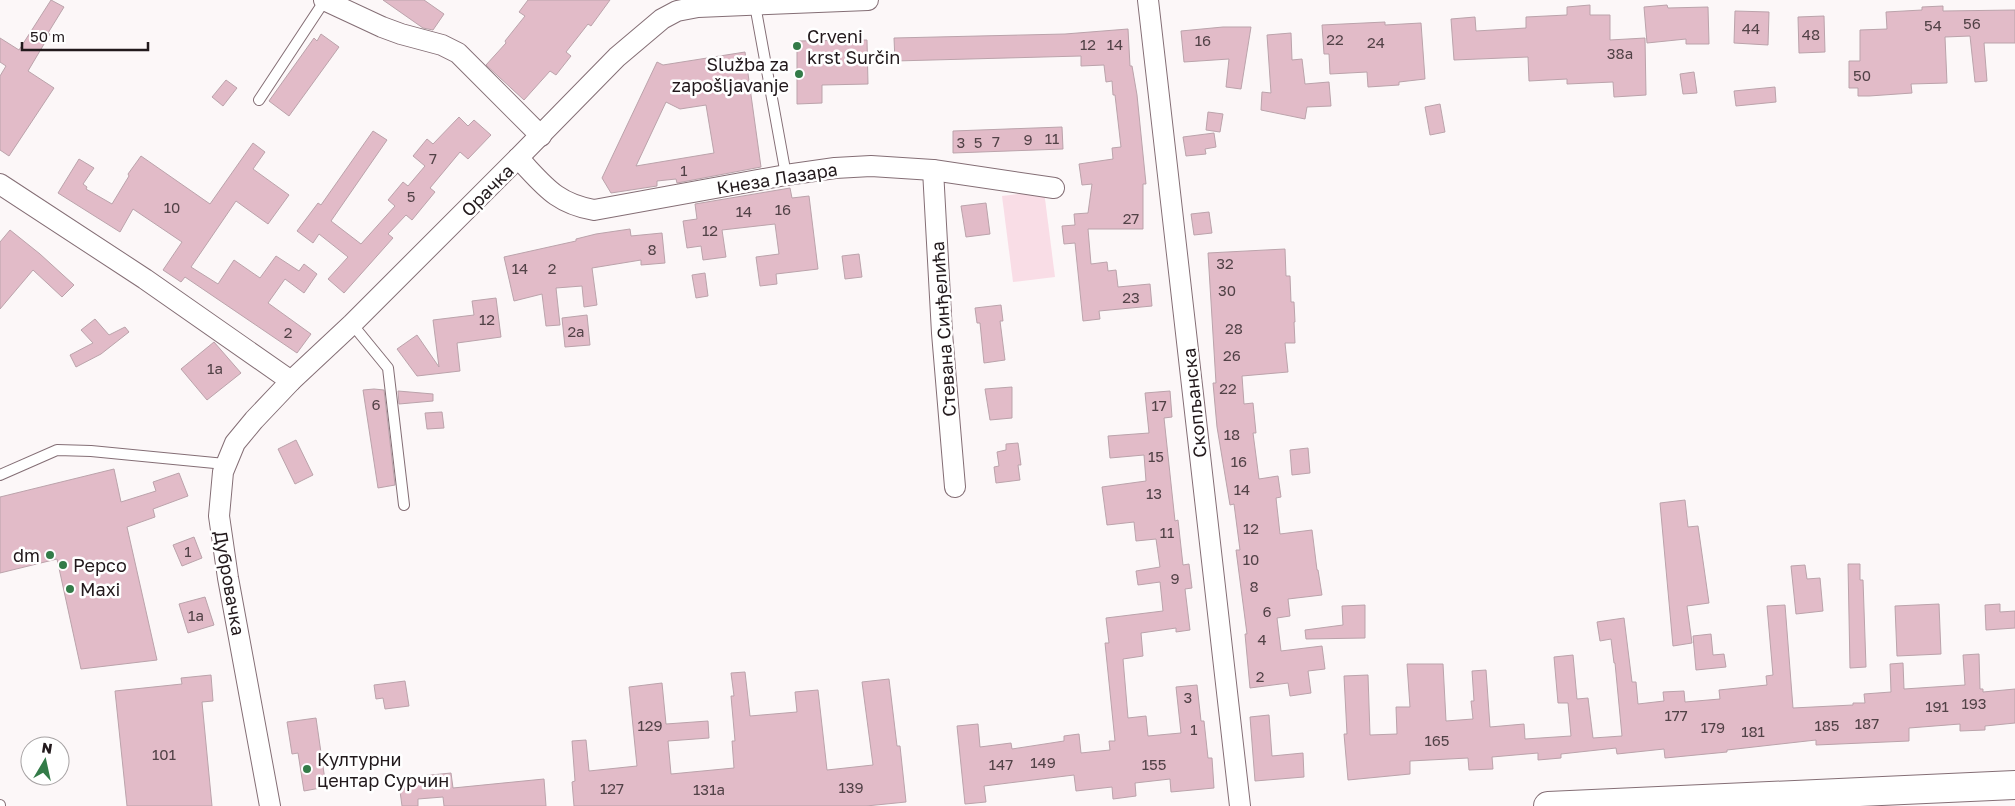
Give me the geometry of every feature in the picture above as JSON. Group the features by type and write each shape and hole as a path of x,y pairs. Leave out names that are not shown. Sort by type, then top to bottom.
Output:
{"main road":[{"path":"1548,806 2015,785"}],"street":[{"path":"325,0 401,34 449,48 458,53 541,136"},
{"name":"Орачка","path":"291,381 352,324 541,136 617,57 678,6 698,7 868,0"},
{"name":"Скопљанска","path":"1148,0 1240,806"},
{"name":"Кнеза Лазара","path":"518,158 552,193 580,207 594,210 786,175 836,168 871,166 933,170 1054,188"},
{"name":"Стевана Синђелића","path":"933,170 942,333 954,487"},
{"path":"0,184 145,279 291,381"},
{"name":"Дубровачка","path":"270,806 228,578 219,516 221,483 225,464 240,438 291,381"}],"lane":[{"path":"260,100 325,0"},
{"path":"755,5 786,175"},
{"path":"352,324 388,368 404,505"},
{"path":"0,474 57,450 91,451 225,464"}],"shaded area":[{"path":"1044,191 1055,277 1013,282 1002,196"}],"building":[{"path":"51,0 64,7 28,71 54,88 9,156 0,150 0,76 6,66 0,62 0,38 19,50"},
{"path":"383,0 424,0 444,14 433,30 423,28"},
{"path":"528,0 610,0 591,26 588,24 566,52 571,56 556,75 550,71 524,100 486,65 506,43 505,41 525,16 519,12"},
{"path":"1590,5 1590,15 1610,15 1610,40 1645,38 1646,95 1614,97 1613,82 1567,84 1567,79 1529,81 1528,57 1454,60 1451,19 1475,17 1476,31 1526,28 1526,17 1567,15 1567,7"},
{"path":"1667,5 1668,8 1708,7 1709,44 1686,44 1686,39 1647,43 1644,7"},
{"path":"1943,6 1943,11 2015,10 2015,43 1984,43 1987,81 1975,82 1970,36 1945,37 1947,83 1911,84 1912,93 1869,96 1858,96 1858,88 1849,88 1849,61 1860,61 1860,30 1887,29 1886,12 1922,10 1922,7"},
{"path":"1735,11 1769,12 1768,45 1734,43"},
{"path":"1824,16 1825,52 1799,53 1798,17"},
{"path":"1385,22 1385,25 1421,23 1425,79 1399,82 1399,85 1368,87 1367,72 1330,74 1329,54 1324,54 1322,25"},
{"path":"1223,27 1251,27 1241,89 1226,87 1229,59 1184,62 1181,31"},
{"path":"1128,29 1130,66 1132,66 1137,95 1146,184 1143,184 1143,229 1088,229 1091,264 1107,262 1108,271 1116,270 1118,287 1150,284 1152,306 1099,311 1100,319 1083,321 1075,243 1064,244 1062,226 1075,225 1074,214 1088,213 1092,184 1082,185 1079,164 1113,159 1112,148 1121,147 1115,95 1113,95 1112,81 1106,82 1104,65 1081,66 1081,56 895,61 894,38 1065,34"},
{"path":"1291,33 1292,60 1302,59 1305,84 1329,82 1331,106 1307,107 1305,119 1261,110 1262,92 1271,93 1267,35"},
{"path":"321,34 339,47 289,116 269,101 314,38 317,41"},
{"path":"867,40 868,84 822,85 822,103 797,104 797,41"},
{"path":"745,52 761,167 677,183 676,179 657,181 657,186 611,193 602,178 657,62 663,65","holes":["666,102 680,109 706,105 714,153 636,166"]},
{"path":"1694,72 1697,93 1683,94 1680,74"},
{"path":"226,80 237,88 223,106 212,97"},
{"path":"1775,87 1776,102 1736,106 1734,91"},
{"path":"1440,104 1445,132 1430,135 1425,107"},
{"path":"1208,112 1223,114 1220,132 1206,130"},
{"path":"459,117 468,126 474,120 491,135 468,159 460,152 430,188 435,192 412,220 406,215 388,234 393,238 344,293 328,279 348,257 319,234 313,243 297,231 318,203 321,205 373,131 387,140 331,221 361,244 395,206 388,200 403,182 408,186 425,166 413,156 427,139 433,144"},
{"path":"1062,127 1063,149 953,153 953,131"},
{"path":"1214,133 1216,147 1205,149 1206,154 1186,156 1183,137"},
{"path":"253,143 265,152 253,169 289,195 268,224 236,201 191,267 218,284 234,260 260,278 276,256 299,271 304,264 317,274 304,293 285,279 268,303 311,334 297,353 185,277 181,282 163,270 182,242 133,209 120,232 58,193 79,159 94,168 83,184 87,187 86,189 112,204 129,176 128,174 141,156 210,204"},
{"path":"790,188 792,198 809,196 818,269 776,274 777,284 760,286 756,257 779,254 775,224 722,230 726,257 703,260 701,246 687,248 683,221 697,219 695,204"},
{"path":"986,203 990,234 966,237 961,206"},
{"path":"1209,212 1212,233 1194,235 1191,214"},
{"path":"630,229 631,236 662,233 665,263 641,265 641,260 592,268 597,305 584,307 582,286 556,288 560,325 546,326 542,294 514,301 504,257 576,241 576,239 596,234"},
{"path":"10,230 74,285 62,297 33,270 0,309 0,242"},
{"path":"1285,249 1286,276 1290,276 1291,302 1294,302 1295,322 1295,343 1285,343 1288,372 1242,376 1244,404 1253,403 1256,433 1253,433 1259,479 1278,476 1281,497 1276,498 1280,534 1312,530 1322,595 1288,599 1290,616 1277,618 1281,651 1322,646 1325,669 1308,671 1311,693 1290,696 1288,683 1250,688 1245,634 1247,634 1236,550 1240,550 1234,504 1230,505 1217,427 1213,383 1216,383 1208,253"},
{"path":"859,254 862,277 845,279 842,256"},
{"path":"705,273 708,296 696,298 692,275"},
{"path":"496,298 501,337 457,343 460,371 417,376 397,349 417,335 439,367 433,320 474,315 472,301"},
{"path":"1001,305 1003,321 1000,321 1005,360 984,363 980,323 977,323 975,308"},
{"path":"587,315 590,345 565,347 562,318"},
{"path":"95,319 109,335 125,327 129,332 101,354 76,367 70,355 93,343 81,330"},
{"path":"214,342 241,373 207,400 181,369"},
{"path":"1012,387 1012,418 990,420 985,389"},
{"path":"363,390 384,390 395,485 378,488"},
{"path":"398,391 433,394 433,401 399,404"},
{"path":"1170,391 1172,417 1164,418 1175,521 1178,520 1183,565 1189,564 1192,588 1185,589 1190,630 1176,632 1176,628 1141,633 1143,656 1123,659 1128,718 1146,716 1148,736 1181,733 1176,687 1197,685 1201,721 1204,721 1208,758 1212,758 1214,788 1171,792 1170,779 1135,783 1136,796 1113,799 1112,787 1076,791 1074,775 984,786 986,802 965,804 957,726 978,724 980,747 1011,743 1012,749 1064,741 1064,736 1079,734 1081,753 1110,750 1109,741 1115,741 1105,643 1109,643 1106,618 1163,611 1160,582 1138,585 1136,571 1160,567 1156,539 1136,541 1134,522 1107,525 1102,487 1146,481 1144,455 1110,458 1108,436 1149,433 1145,393"},
{"path":"442,412 444,428 427,429 425,413"},
{"path":"296,440 313,475 295,484 278,449"},
{"path":"1018,443 1021,465 1018,465 1020,480 996,483 994,467 999,466 997,452 1006,450 1006,444"},
{"path":"1308,448 1310,473 1292,475 1290,450"},
{"path":"114,469 121,502 156,491 153,482 179,473 188,496 153,509 155,517 127,527 157,660 81,669 57,559 0,573 0,497"},
{"path":"1685,500 1688,527 1698,526 1709,603 1687,606 1692,643 1673,646 1660,503"},
{"path":"194,537 202,558 182,566 173,545"},
{"path":"1848,564 1860,564 1860,580 1863,580 1866,667 1850,668"},
{"path":"1805,565 1807,579 1820,578 1823,611 1796,614 1791,566"},
{"path":"205,597 214,625 188,633 179,604"},
{"path":"1939,604 1941,654 1897,656 1895,606"},
{"path":"2000,604 2000,612 2015,611 2015,628 1986,630 1985,605"},
{"path":"1365,605 1365,638 1306,639 1305,630 1343,625 1342,606"},
{"path":"1785,605 1793,708 1853,705 1853,703 1865,703 1864,694 1891,692 1890,664 1903,663 1904,689 1965,685 1963,655 1979,654 1980,689 1983,689 1983,692 2015,689 2015,723 1985,726 1985,730 1960,731 1960,724 1909,728 1909,741 1816,745 1816,740 1665,758 1664,749 1617,754 1616,748 1561,754 1561,758 1538,760 1538,753 1492,757 1493,769 1469,770 1468,758 1410,761 1410,774 1348,780 1344,734 1347,734 1344,676 1368,675 1370,735 1397,734 1396,707 1410,707 1407,664 1443,664 1446,721 1473,719 1471,701 1474,701 1472,671 1486,670 1490,727 1524,724 1525,739 1571,736 1568,703 1558,703 1554,657 1573,655 1577,699 1588,698 1593,738 1622,736 1611,639 1600,641 1597,622 1624,618 1632,682 1636,682 1638,704 1664,701 1663,692 1684,691 1685,702 1720,699 1719,690 1767,685 1766,676 1773,675 1767,606"},
{"path":"1711,634 1713,655 1724,654 1726,667 1696,670 1693,636"},
{"path":"745,672 750,716 797,712 795,692 818,690 827,770 873,765 862,682 889,679 897,746 900,746 906,802 866,806 574,806 572,782 575,781 572,741 586,740 589,771 637,766 629,687 662,683 666,724 708,721 709,738 668,741 671,774 734,768 732,741 735,741 731,696 734,696 731,673"},
{"path":"211,675 213,701 202,702 212,806 127,806 115,691 182,684 181,678"},
{"path":"405,681 409,706 385,709 383,698 376,699 374,685"},
{"path":"1269,715 1272,756 1303,753 1304,777 1255,781 1250,717"},
{"path":"316,718 326,787 304,791 298,753 292,754 287,722"},
{"path":"451,773 453,788 544,779 546,806 444,806 443,797 418,799 418,806 402,806 399,784 422,782 421,776"}],"place":[{"name":"Crveni krst Surčin","path":"797,46"},
{"name":"Služba za zapošljavanje","path":"799,74"},
{"name":"dm","path":"50,555"},
{"name":"Pepco","path":"63,565"},
{"name":"Maxi","path":"70,589"},
{"name":"Културни центар Сурчин","path":"307,769"}]}
